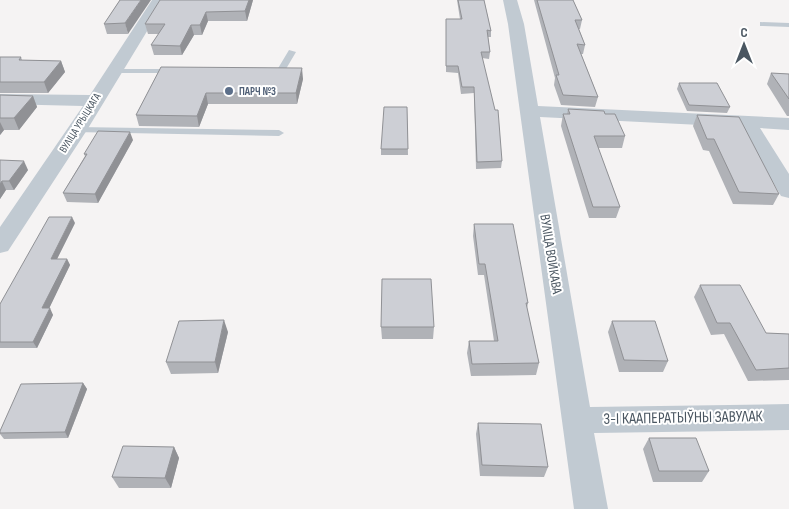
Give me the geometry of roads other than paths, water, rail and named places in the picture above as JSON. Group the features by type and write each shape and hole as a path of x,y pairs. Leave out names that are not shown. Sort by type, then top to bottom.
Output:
{"street":[{"name":"ВУЛІЦА УРЫЦКАГА","path":"0,245 77,130 94,100 159,0"},
{"name":"ВУЛІЦА ВОЙКАВА","path":"510,0 516,24 528,111 578,420 590,509"},
{"path":"0,99 94,100"},
{"path":"528,111 789,124"},
{"path":"747,122 789,191"},
{"name":"3-І КААПЕРАТЫЎНЫ ЗАВУЛАК","path":"578,420 789,417"}],"lane":[{"path":"763,24 789,25"},
{"path":"260,72 280,72 292,52"},
{"path":"113,71 182,72"},
{"path":"77,130 279,132"}],"place":[{"name":"ПАРЧ №3","path":"229,91"}]}
